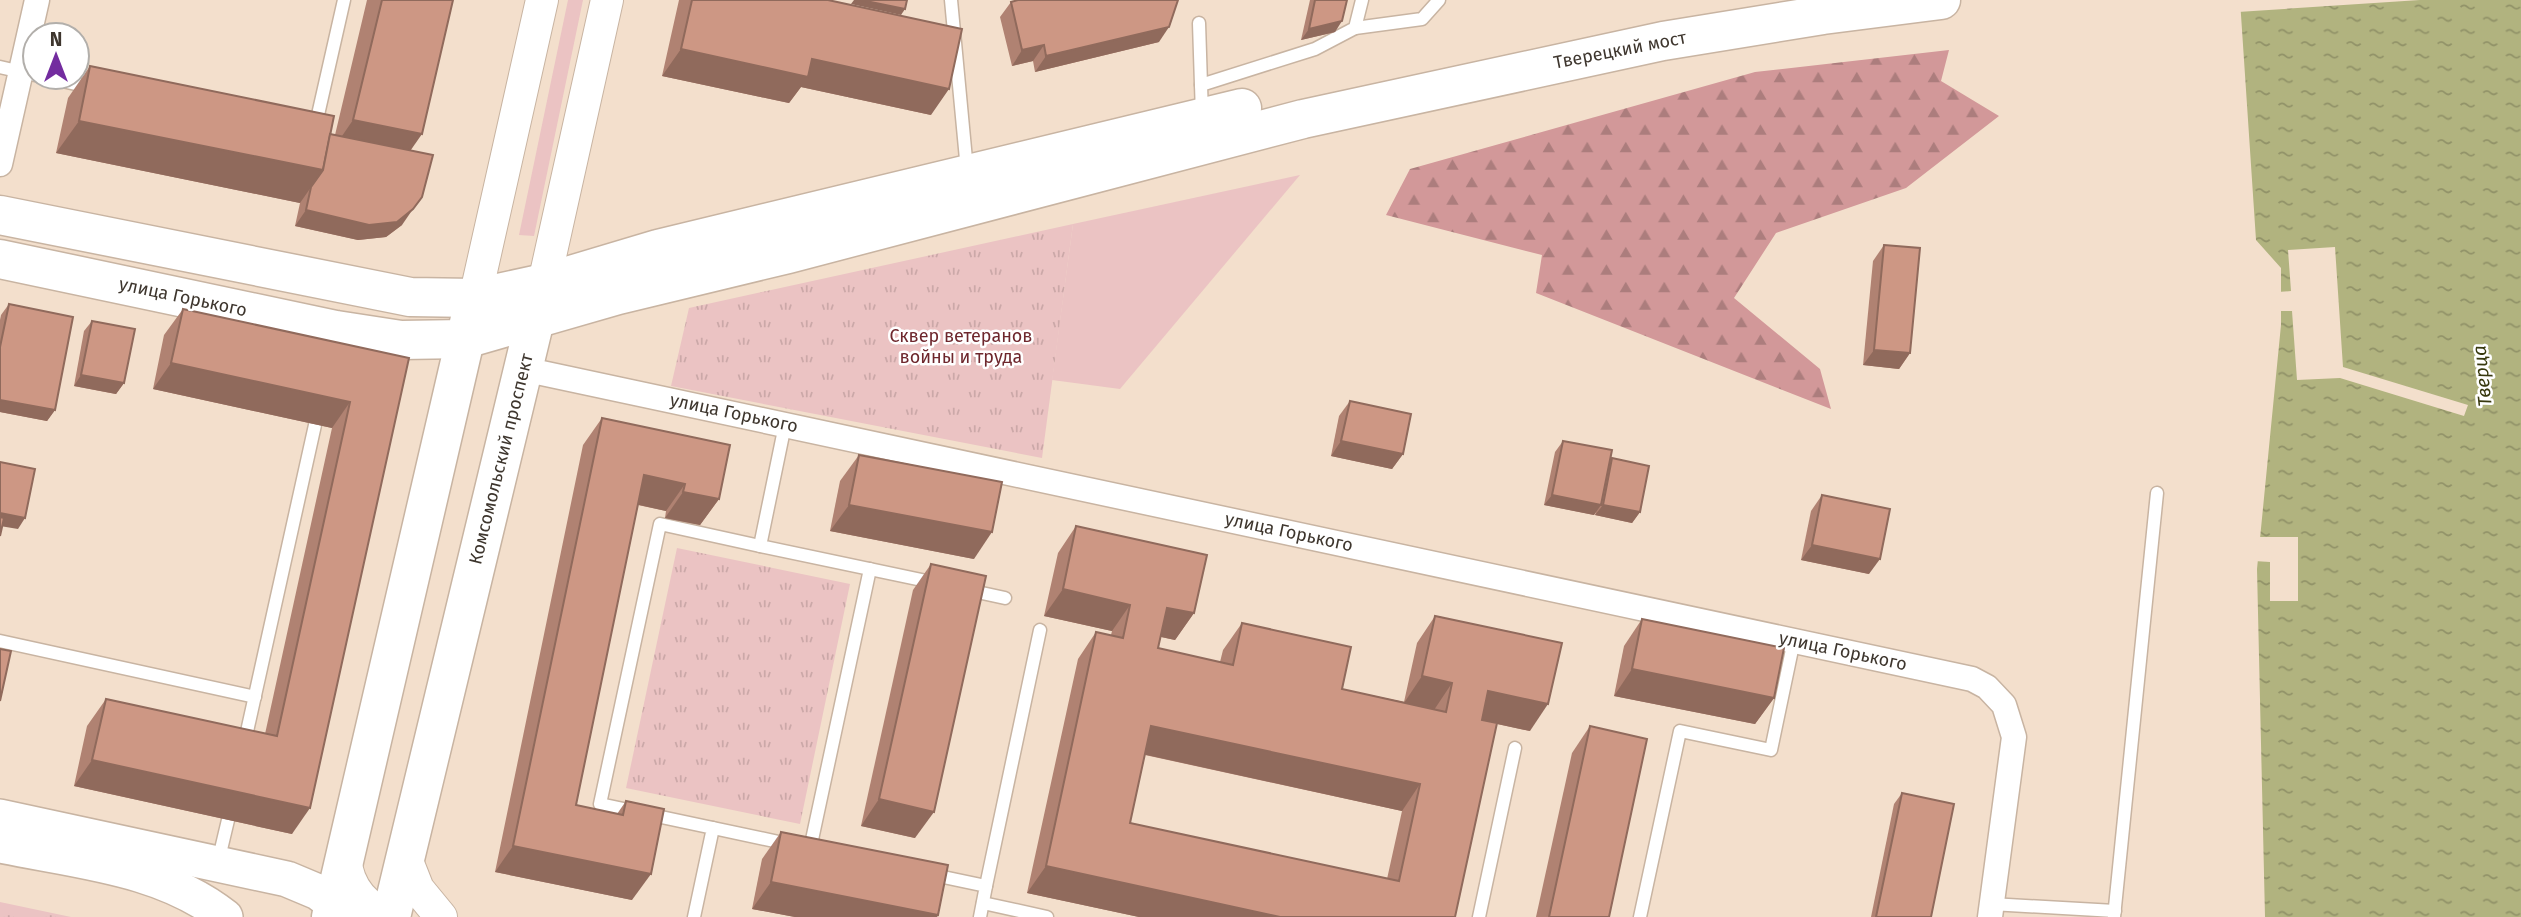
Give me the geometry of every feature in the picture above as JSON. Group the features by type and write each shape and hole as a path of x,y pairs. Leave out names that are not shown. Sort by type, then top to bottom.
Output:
{"main road":[{"name":"Тверецкий мост","path":"1299,107 1624,23 1754,0"},
{"name":"Тверецкий мост","path":"1299,107 1801,18 1941,0"},
{"name":"улица Горького","path":"0,259 335,335 401,340 465,339 540,301 658,249 968,175 1202,102 1299,107"},
{"name":"улица Горького","path":"0,215 410,297 540,301 1299,107"},
{"path":"0,817 218,862 294,881 339,913 345,858 475,298"},
{"name":"Комсомольский проспект","path":"392,917 540,301"},
{"path":"0,845 146,875 195,896 225,917"}],"street":[{"path":"0,164 37,0"},
{"path":"475,298 542,0"},
{"name":"Комсомольский проспект","path":"540,301 607,0"},
{"name":"улица Горького","path":"523,369 1980,682 2004,705 2011,720 2014,745 1991,910"},
{"path":"405,856 418,889 441,917"},
{"path":"345,858 349,878 358,895 373,908 392,917"}],"lane":[{"path":"300,134 313,137 344,0"},
{"path":"951,0 968,175"},
{"path":"1355,28 1362,0"},
{"path":"1199,23 1202,102 1355,28 1422,19 1439,0"},
{"path":"91,87 112,92"},
{"path":"241,759 315,425"},
{"path":"760,546 785,425"},
{"path":"1991,910 2114,914 2157,492"},
{"path":"824,852 600,804 660,524 1004,597"},
{"path":"810,849 870,569"},
{"path":"980,917 1040,630"},
{"path":"1640,917 1680,730 1770,750 1794,640"},
{"path":"0,641 255,697"},
{"path":"1479,917 1514,748"},
{"path":"218,862 228,820"},
{"path":"694,917 713,828"},
{"path":"918,872 986,886"},
{"path":"983,904 1047,917"}],"green space":[{"path":"568,0 583,0 534,236 519,235"},
{"path":"1949,50 1941,81 1999,116 1906,188 1776,233 1734,298 1820,369 1831,409 1536,293 1542,255 1386,215 1410,169 1755,72"},
{"path":"1300,175 1120,389 1052,380 1073,224"},
{"name":"Сквер ветеранов войны и труда","path":"1073,224 1042,458 671,386 689,308"},
{"path":"677,548 850,584 800,824 626,788"},
{"path":"0,902 71,917 0,917"}],"water":[{"name":"Тверца","path":"2240,0 2521,0 2521,917 2265,917 2257,569 2281,325 2281,268 2256,240"}],"pier":[{"path":"2237,0 2420,0 2238,12"},
{"path":"2335,247 2343,367 2468,405 2464,416 2340,378 2297,380 2292,311 2278,311 2278,292 2291,291 2288,250"},
{"path":"2257,537 2298,537 2298,601 2270,601 2270,562 2254,561"}],"building":[{"path":"382,0 453,0 422,134 353,120"},
{"path":"692,0 828,0 962,29 949,89 812,59 808,77 681,49"},
{"path":"861,0 907,0 905,9"},
{"path":"1178,0 1169,27 1046,56 1044,45 1022,50 1011,2"},
{"path":"1315,0 1347,0 1342,21 1309,29"},
{"path":"91,66 334,116 323,170 79,121 85,91 91,91"},
{"path":"330,134 433,155 422,197 413,209 397,222 369,225 306,210 311,187 323,170"},
{"path":"1884,245 1920,248 1910,353 1874,350"},
{"path":"9,304 73,317 55,410 0,400 0,347"},
{"path":"183,309 409,358 310,808 92,760 106,699 277,736 350,402 171,363"},
{"path":"92,321 135,329 124,383 81,375"},
{"path":"1350,401 1411,414 1403,454 1341,441"},
{"path":"602,418 730,445 719,499 683,492 685,484 644,475 576,805 623,815 626,801 664,809 651,874 513,846"},
{"path":"1563,441 1612,450 1601,505 1552,495"},
{"path":"859,455 1002,482 992,532 849,505"},
{"path":"1612,458 1649,466 1640,512 1603,505"},
{"path":"0,462 35,469 25,518 0,513"},
{"path":"1822,495 1890,509 1880,559 1812,545"},
{"path":"0,517 4,518 0,536"},
{"path":"1076,526 1207,555 1194,613 1167,608 1158,648 1233,665 1242,623 1351,647 1342,689 1446,712 1452,683 1422,676 1435,616 1562,643 1548,704 1488,691 1482,720 1497,723 1455,917 1280,917 1046,866 1096,632 1123,638 1130,605 1063,589","holes":["1151,726 1420,784 1399,881 1130,823"]},
{"path":"931,564 986,576 934,812 879,799"},
{"path":"1642,619 1784,648 1774,698 1632,669"},
{"path":"0,649 11,651 0,701"},
{"path":"1590,726 1647,739 1609,917 1549,917"},
{"path":"1902,793 1954,804 1931,917 1876,917"},
{"path":"781,832 948,865 938,915 771,882"}]}
